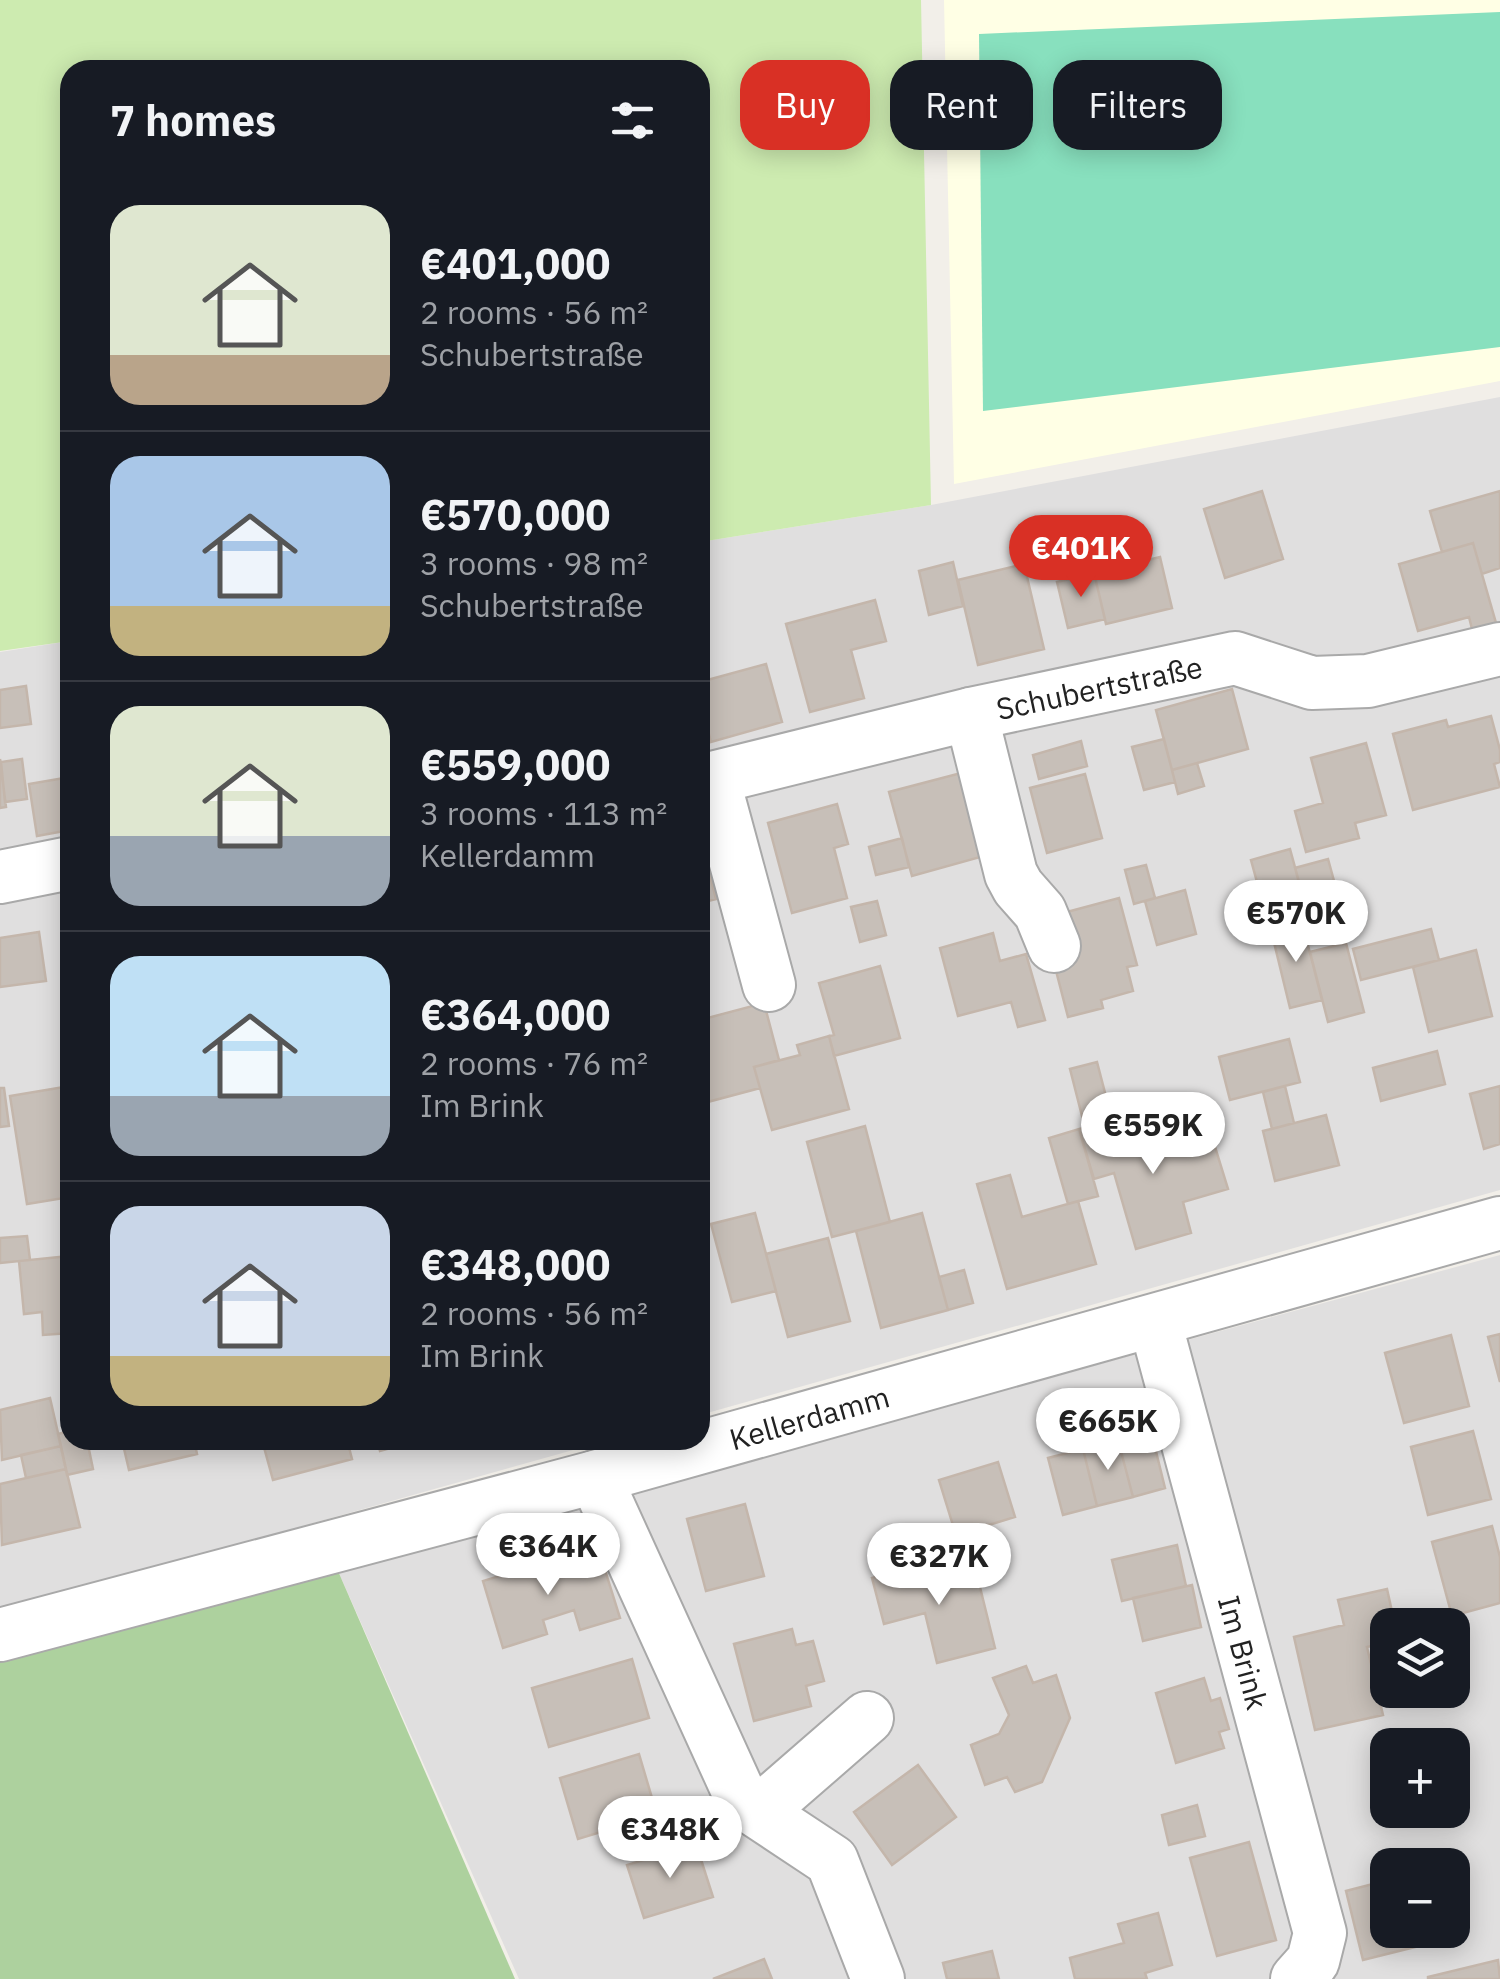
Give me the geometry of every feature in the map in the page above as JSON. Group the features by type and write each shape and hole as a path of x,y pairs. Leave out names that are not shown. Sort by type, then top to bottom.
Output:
{"street":[{"name":"Schubertstraße","path":"710,779 971,714 1235,658 1312,684 1368,681 1500,649"},
{"path":"971,714 1011,874 1040,912 1054,946"},
{"path":"710,793 769,986"},
{"path":"0,876 60,865"},
{"name":"Kellerdamm","path":"710,1444 1500,1222"},
{"name":"Im Brink","path":"1155,1322 1320,1933 1313,1961 1296,1979"},
{"name":"Kellerdamm","path":"0,1635 689,1450"},
{"path":"594,1476 743,1802 832,1861 878,1979"},
{"path":"759,1812 868,1718"}],"shaded area":[{"path":"944,0 1500,0 1500,381 954,484 947,150 1033,150 1033,60 945,60"},
{"path":"1500,397 1500,1190 710,1412 710,540 931,505"},
{"path":"60,643 60,1450 573,1450 0,1611 0,652"},
{"path":"1500,1255 1500,1979 519,1979 338,1571"}],"green space":[{"path":"0,0 921,0 922,60 890,60 890,150 924,150 931,505 710,540 710,60 60,60 60,642 0,651"},
{"path":"1500,12 1500,347 983,411 980,150 1033,150 1033,60 979,60 979,34"},
{"path":"338,1571 515,1979 0,1979 0,1656"}],"building":[{"path":"1262,491 1283,559 1225,578 1204,509"},
{"path":"1500,491 1500,568 1482,574 1473,543 1442,552 1430,511"},
{"path":"1473,543 1498,630 1474,637 1469,617 1418,631 1399,564"},
{"path":"1160,557 1172,608 1106,624 1094,573"},
{"path":"953,562 963,606 929,615 919,571"},
{"path":"1024,564 1044,649 978,665 958,580"},
{"path":"1094,573 1105,619 1068,628 1057,582"},
{"path":"875,600 886,641 851,650 864,698 810,712 786,624"},
{"path":"766,664 782,722 711,742 710,679"},
{"path":"26,686 31,724 0,728 0,690"},
{"path":"1232,689 1248,749 1172,770 1156,710"},
{"path":"1491,716 1500,750 1500,762 1494,764 1500,787 1413,810 1393,734 1446,720 1448,727"},
{"path":"1164,739 1175,782 1144,790 1132,747"},
{"path":"1081,741 1087,766 1039,779 1033,755"},
{"path":"1366,743 1386,815 1355,823 1359,838 1306,852 1295,811 1323,803 1311,758"},
{"path":"0,759 6,807 0,808"},
{"path":"22,759 27,799 5,802 1,762"},
{"path":"1197,763 1204,786 1178,794 1172,770"},
{"path":"961,773 984,856 912,876 889,792"},
{"path":"1085,774 1102,838 1047,853 1030,788"},
{"path":"60,779 60,832 37,836 29,784"},
{"path":"837,804 848,844 834,848 847,898 792,913 768,823"},
{"path":"902,838 909,867 876,875 869,847"},
{"path":"1290,849 1302,893 1263,904 1251,860"},
{"path":"1328,859 1345,921 1312,931 1295,868"},
{"path":"1146,865 1155,898 1134,904 1125,870"},
{"path":"710,876 716,899 710,900"},
{"path":"1185,890 1196,934 1157,945 1145,901"},
{"path":"1119,898 1137,965 1127,967 1133,991 1101,1000 1103,1008 1068,1017 1054,963 1063,913"},
{"path":"877,901 886,935 860,942 851,907"},
{"path":"1302,922 1322,1000 1290,1008 1271,930"},
{"path":"1431,929 1439,960 1361,980 1353,949"},
{"path":"39,932 46,981 0,987 0,938"},
{"path":"993,933 1000,961 1026,954 1045,1020 1018,1027 1011,1002 958,1016 940,948"},
{"path":"1346,943 1364,1012 1328,1022 1310,952"},
{"path":"1476,950 1492,1016 1429,1032 1413,967"},
{"path":"880,966 900,1038 834,1056 829,1036 834,1035 819,983"},
{"path":"764,1003 779,1060 754,1067 760,1088 710,1101 710,1017"},
{"path":"829,1036 849,1109 772,1130 754,1067 800,1055 797,1045"},
{"path":"1289,1039 1300,1082 1230,1100 1219,1057"},
{"path":"1437,1051 1445,1084 1381,1101 1373,1068"},
{"path":"1097,1062 1110,1112 1083,1120 1070,1069"},
{"path":"1285,1086 1294,1123 1272,1129 1263,1092"},
{"path":"1500,1086 1500,1144 1484,1149 1470,1094"},
{"path":"0,1088 4,1088 9,1126 0,1127"},
{"path":"60,1088 60,1199 27,1204 10,1096"},
{"path":"1137,1113 1149,1156 1212,1137 1228,1189 1183,1202 1191,1233 1136,1249 1114,1173 1094,1179 1079,1129"},
{"path":"1326,1115 1339,1165 1275,1181 1263,1131"},
{"path":"865,1126 890,1222 832,1237 807,1142"},
{"path":"1079,1129 1098,1196 1068,1204 1049,1138"},
{"path":"1010,1175 1022,1217 1078,1201 1096,1264 1007,1289 977,1184"},
{"path":"755,1213 776,1291 732,1302 711,1224"},
{"path":"922,1213 948,1310 881,1328 856,1231"},
{"path":"27,1236 30,1260 0,1263 0,1238"},
{"path":"828,1238 850,1321 788,1337 766,1254"},
{"path":"60,1257 60,1334 43,1335 42,1312 24,1314 19,1261"},
{"path":"964,1270 973,1303 948,1310 939,1277"},
{"path":"1500,1334 1500,1382 1488,1337"},
{"path":"1451,1335 1469,1406 1404,1423 1385,1353"},
{"path":"50,1398 60,1446 2,1460 0,1410"},
{"path":"1151,1431 1165,1488 1133,1497 1118,1440"},
{"path":"1473,1431 1491,1499 1428,1515 1411,1447"},
{"path":"1118,1440 1133,1497 1097,1506 1083,1449"},
{"path":"60,1446 66,1469 26,1478 21,1455"},
{"path":"1083,1449 1097,1506 1063,1515 1048,1458"},
{"path":"62,1450 89,1450 93,1469 67,1475"},
{"path":"124,1450 196,1450 197,1454 129,1470"},
{"path":"265,1450 350,1450 352,1459 273,1480"},
{"path":"998,1462 1015,1517 956,1535 939,1480"},
{"path":"66,1469 80,1527 2,1545 0,1484"},
{"path":"745,1504 764,1576 706,1591 687,1519"},
{"path":"1492,1526 1500,1557 1500,1603 1470,1611 1470,1608 1450,1608 1432,1542"},
{"path":"1177,1545 1186,1586 1122,1601 1112,1560"},
{"path":"578,1552 585,1576 605,1570 620,1618 580,1630 574,1610 543,1620 547,1634 503,1648 483,1581"},
{"path":"936,1562 940,1580 976,1571 995,1648 937,1663 925,1613 884,1624 872,1578"},
{"path":"1192,1585 1201,1627 1143,1641 1133,1598"},
{"path":"1387,1589 1391,1608 1370,1608 1367,1647 1370,1708 1381,1708 1383,1715 1315,1730 1294,1637 1344,1625 1338,1600"},
{"path":"792,1629 796,1645 813,1641 824,1681 806,1686 811,1706 754,1721 734,1644"},
{"path":"632,1659 649,1718 549,1747 532,1688"},
{"path":"1026,1666 1033,1683 1056,1675 1070,1718 1042,1782 1015,1792 1007,1777 985,1785 971,1745 999,1734 1009,1715 993,1678"},
{"path":"1204,1678 1211,1701 1220,1698 1229,1729 1219,1732 1224,1748 1176,1763 1156,1693"},
{"path":"639,1754 657,1815 578,1839 560,1778"},
{"path":"918,1765 956,1817 892,1865 854,1812"},
{"path":"1197,1805 1205,1836 1169,1845 1162,1815"},
{"path":"1249,1842 1276,1940 1217,1956 1190,1858"},
{"path":"696,1844 713,1897 644,1918 627,1865"},
{"path":"1370,1885 1370,1948 1411,1948 1363,1960 1346,1891"},
{"path":"1158,1913 1172,1965 1145,1973 1147,1979 1075,1979 1070,1958 1124,1943 1118,1924"},
{"path":"992,1951 999,1979 947,1979 943,1963"},
{"path":"764,1959 772,1979 713,1979"},
{"path":"1498,1960 1500,1979 1428,1979 1428,1977"}]}
